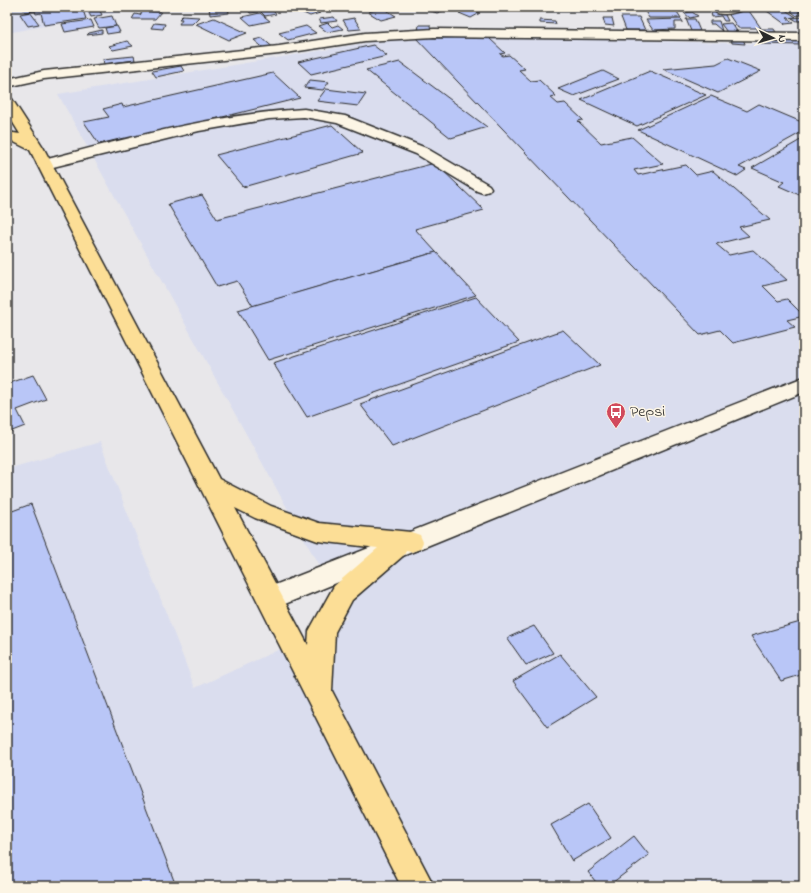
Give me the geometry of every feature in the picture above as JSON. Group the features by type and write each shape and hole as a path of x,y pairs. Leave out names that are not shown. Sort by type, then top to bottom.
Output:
{"main road":[{"path":"9,107 36,147 45,164 210,484 271,598 418,886"},
{"path":"7,136 15,137 36,147"},
{"path":"210,484 263,512 318,532 403,545"},
{"path":"319,691 322,631 343,593 403,545"}],"street":[{"path":"720,11 741,7"},
{"path":"7,83 44,75 279,50 365,37 434,33 804,37"},
{"path":"45,164 199,127 269,115 304,113 340,120 421,151 483,188"},
{"path":"271,598 804,384"}],"shaded area":[{"path":"7,7 181,7 121,12 7,33"},
{"path":"415,35 804,45 804,886 7,886 7,469 100,442 195,688 348,618 58,94"}],"building":[{"path":"23,7 82,7 86,19 44,25 41,13 36,14 35,11 25,12"},
{"path":"86,7 98,7 102,15 91,17"},
{"path":"209,7 228,7 229,13 210,15"},
{"path":"247,7 254,7 258,12 250,13"},
{"path":"441,7 447,9 437,13 422,8"},
{"path":"674,7 681,18 649,18 643,8"},
{"path":"781,7 796,17 787,18 794,23 785,24 767,11 775,10 772,8"},
{"path":"794,7 804,7 800,8 803,10 798,12 803,13 797,16 788,9 796,9"},
{"path":"270,8 276,14 265,16 259,10"},
{"path":"383,8 396,16 381,20 368,12"},
{"path":"311,9 320,13 310,16 301,12"},
{"path":"467,9 480,13 471,18 459,13"},
{"path":"143,11 161,12 155,19 132,19 135,14 140,15"},
{"path":"749,11 761,28 738,28 727,12"},
{"path":"30,12 39,24 28,26 20,14"},
{"path":"692,12 698,16 690,18 684,13"},
{"path":"260,13 270,21 251,25 242,17"},
{"path":"711,13 724,13 728,21 724,21 721,16 712,17"},
{"path":"112,16 116,26 99,28 94,19"},
{"path":"182,16 199,17 192,24 179,24 182,19 179,19"},
{"path":"334,17 337,21 321,23 319,19"},
{"path":"621,17 639,17 645,30 626,30"},
{"path":"804,17 804,21 797,21 792,18"},
{"path":"214,18 247,33 229,40 196,24"},
{"path":"354,18 361,29 349,30 343,20"},
{"path":"603,18 612,18 614,26 605,25"},
{"path":"681,19 683,22 675,22 675,29 653,30 646,20"},
{"path":"686,19 695,19 700,31 691,31"},
{"path":"91,20 94,27 65,32 62,24"},
{"path":"540,20 555,21 556,24 540,23"},
{"path":"710,21 719,21 722,31 714,24 710,24"},
{"path":"154,23 165,24 163,29 151,28"},
{"path":"328,23 332,27 338,25 343,29 327,32 319,26"},
{"path":"731,23 737,31 727,32 721,24"},
{"path":"419,25 430,25 431,31 418,31"},
{"path":"117,26 120,32 107,34 105,28"},
{"path":"306,26 316,33 288,40 279,33"},
{"path":"757,29 774,29 776,32 759,32"},
{"path":"102,30 102,33 87,35 89,33"},
{"path":"414,36 489,38 505,53 500,54 503,56 509,55 525,69 519,70 531,81 539,80 556,96 550,97 558,104 565,103 583,120 578,121 601,143 632,137 663,164 634,170 638,175 686,165 696,175 713,171 770,220 739,227 749,236 716,244 729,255 753,250 787,280 763,286 778,301 787,299 804,316 787,320 795,327 733,343 720,330 700,335"},
{"path":"262,38 275,49 267,51 254,40"},
{"path":"757,38 798,40 802,45 761,44"},
{"path":"731,39 743,39 745,44 732,43"},
{"path":"127,41 133,46 113,50 109,46"},
{"path":"373,45 387,56 311,74 298,62"},
{"path":"134,56 135,60 104,64 103,59"},
{"path":"728,58 761,71 718,93 663,69 716,64"},
{"path":"400,62 487,127 451,138 366,70"},
{"path":"181,66 184,71 156,77 152,71"},
{"path":"603,71 619,79 574,96 558,89"},
{"path":"650,71 706,95 637,126 581,100"},
{"path":"273,73 300,98 129,140 124,138 99,144 84,122 109,117 103,109 122,104 123,107"},
{"path":"310,80 329,82 323,90 304,88"},
{"path":"326,89 366,94 358,106 317,101"},
{"path":"711,96 747,111 759,104 804,123 804,131 739,167 746,170 737,176 638,130"},
{"path":"332,125 363,153 243,187 216,155"},
{"path":"804,138 804,197 779,186 784,182 752,168"},
{"path":"435,163 484,210 415,229 436,252 253,306 237,281 217,287 168,204 202,195 217,219"},
{"path":"436,252 476,295 268,360 238,310"},
{"path":"476,297 519,342 307,417 273,363"},
{"path":"563,330 600,365 392,446 360,404"},
{"path":"33,375 46,399 17,410 25,426 7,433 7,384"},
{"path":"31,504 176,886 7,886 7,513"},
{"path":"804,621 804,674 781,681 751,636"},
{"path":"534,626 553,653 526,665 507,638"},
{"path":"560,654 596,697 547,727 513,681"},
{"path":"588,804 611,838 572,861 551,825"},
{"path":"634,836 649,855 608,886 599,886 588,872"}],"place":[{"name":"Pepsi","path":"616,429"}]}
